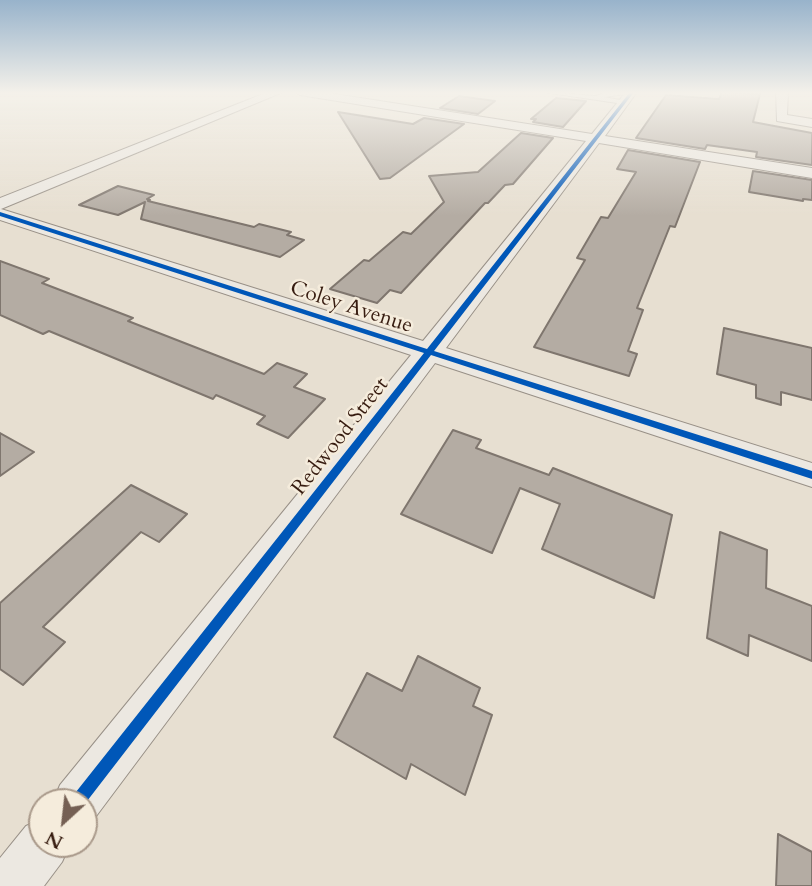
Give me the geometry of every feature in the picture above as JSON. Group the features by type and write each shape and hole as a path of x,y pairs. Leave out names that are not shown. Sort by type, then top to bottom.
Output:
{"street":[{"path":"0,204 175,133"},
{"path":"560,133 812,173"},
{"name":"Redwood Street","path":"88,788 599,133"},
{"name":"Coley Avenue","path":"0,214 812,475"},
{"path":"11,886 33,858"}],"building":[{"path":"351,133 451,133 390,178 380,179"},
{"path":"521,133 553,138 513,184 505,185 485,203 401,293 390,290 377,303 330,289 403,232 411,234 444,202 429,176 478,172"},
{"path":"639,133 812,133 812,165 756,157 757,152 707,145 705,149 636,138"},
{"path":"628,150 700,162 675,227 670,226 637,308 643,310 628,351 637,354 629,376 534,347 585,260 577,258 601,217 608,218 636,172 617,169"},
{"path":"753,171 812,180 812,200 803,201 749,192"},
{"path":"118,186 154,195 147,199 150,200 148,201 254,227 259,224 291,232 287,235 304,240 280,257 141,219 145,202 118,215 79,205"},
{"path":"0,261 49,279 42,283 133,318 128,321 264,374 277,363 307,374 294,387 325,399 288,438 257,424 265,416 216,395 213,399 49,331 43,334 0,315"},
{"path":"724,328 812,348 812,400 781,392 781,405 756,398 756,385 717,374"},
{"path":"453,430 481,440 476,448 549,475 553,468 672,515 654,598 542,549 560,504 520,488 492,553 401,514"},
{"path":"0,433 34,452 0,476"},
{"path":"131,485 187,514 159,542 141,532 43,627 65,642 23,685 0,669 0,603"},
{"path":"720,532 767,550 766,588 812,606 812,661 749,635 748,656 707,638"},
{"path":"418,656 480,688 473,706 492,715 465,795 411,764 406,779 334,737 367,673 402,691"},
{"path":"778,834 812,852 812,886 776,886"}],"cycle path":[{"path":"88,788 600,133"},
{"path":"0,214 812,475"}]}
